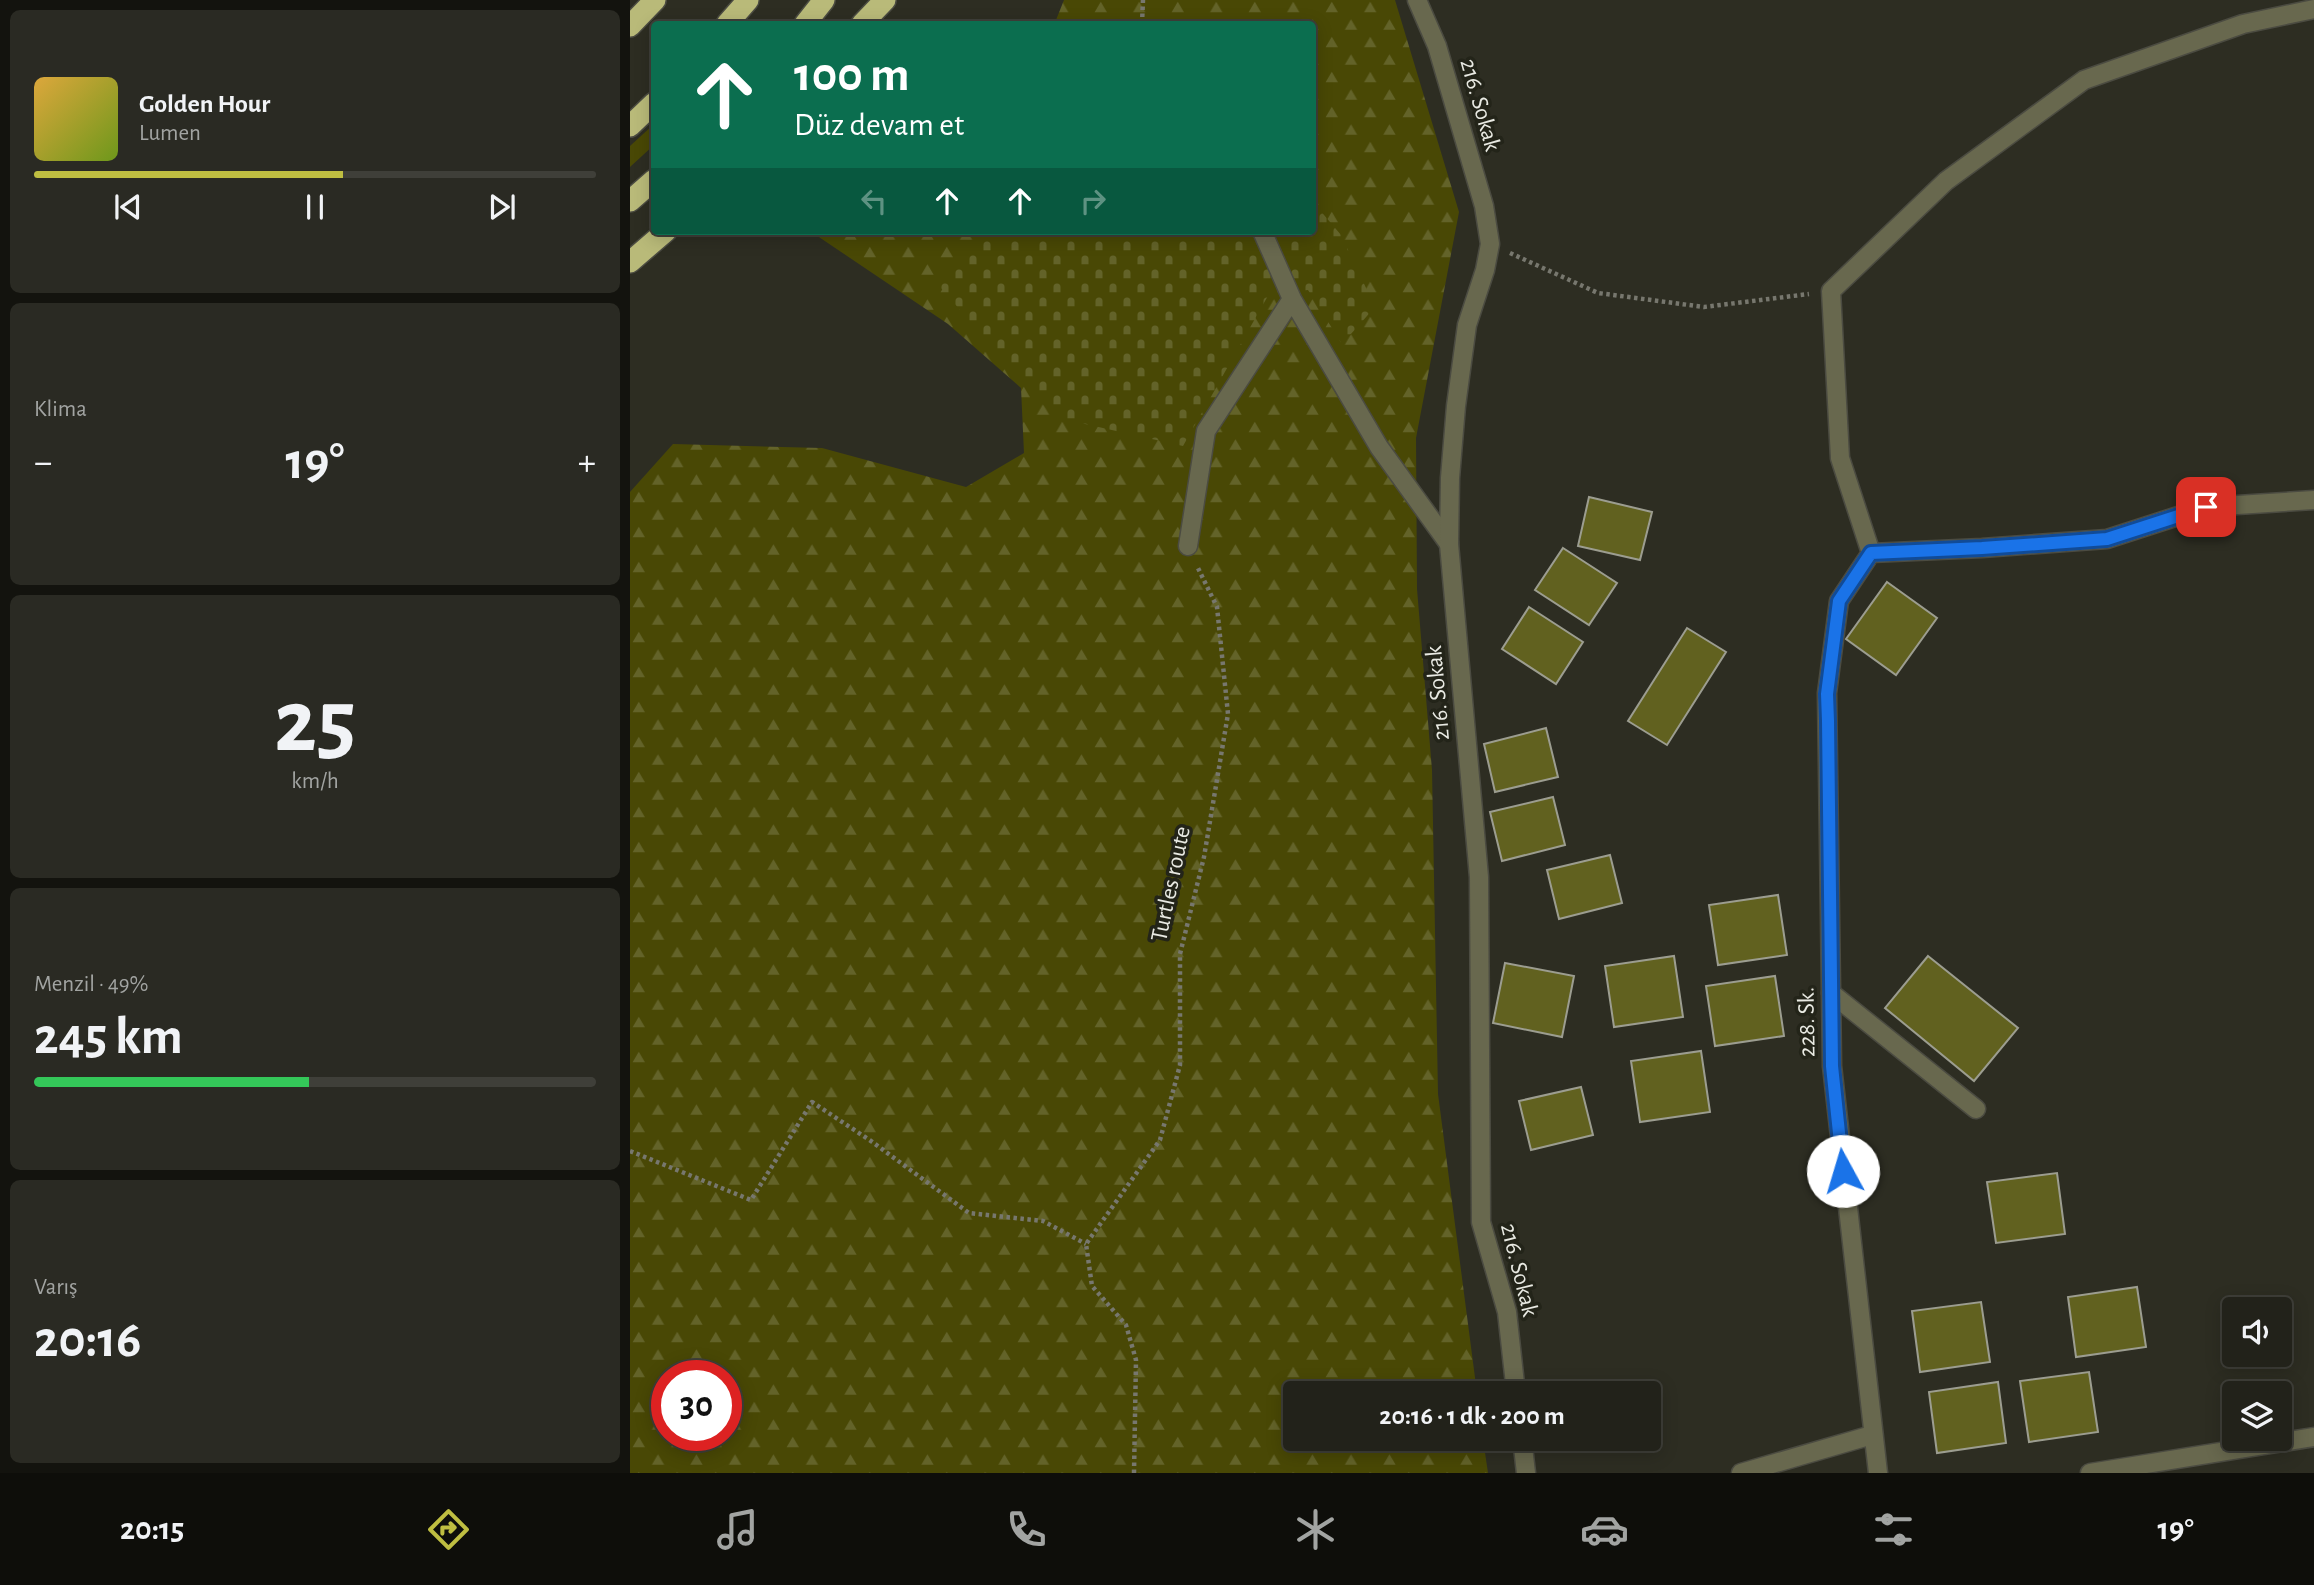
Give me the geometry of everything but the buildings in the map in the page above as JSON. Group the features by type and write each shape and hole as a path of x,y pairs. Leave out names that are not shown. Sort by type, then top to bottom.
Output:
{"highway":[{"path":"630,26 655,0"},
{"path":"730,21 748,0"},
{"path":"807,21 824,0"},
{"path":"865,21 885,0"},
{"path":"630,126 651,106"},
{"path":"630,201 651,183"},
{"path":"630,262 661,235"}],"street":[{"name":"216. Sokak","path":"1417,0 1441,59 1484,206 1490,244 1485,270 1467,325 1455,406 1450,478 1450,544 1479,877 1481,1222 1507,1312 1515,1381"},
{"path":"2314,9 2243,24 2084,80 1947,181 1831,291 1840,458 1871,553 2107,539 2206,507 2314,500"},
{"path":"1264,235 1292,299 1379,447 1450,544"},
{"path":"1188,546 1206,431 1292,299"},
{"name":"228. Sk.","path":"1871,553 1839,601 1827,694 1832,1066 1878,1473"},
{"path":"1831,993 1976,1109"},
{"path":"1741,1473 1872,1435"},
{"path":"2090,1473 2129,1470 2314,1437"},
{"path":"1523,1451 1526,1473"}],"path":[{"path":"1142,21 1143,0"},
{"path":"1490,244 1598,293 1704,307 1831,291"},
{"name":"Turtles route","path":"1086,1244 1160,1140 1180,1065 1180,954 1204,857 1228,714 1217,607 1188,546"},
{"path":"630,1151 751,1200 812,1102 871,1141 969,1213 1044,1221 1086,1244 1092,1286 1126,1325 1136,1360 1134,1473"}],"green space":[{"path":"1064,0 1395,0 1459,212 1416,438 1417,589 1432,770 1438,1094 1475,1381 1283,1381 1283,1451 1485,1451 1488,1473 630,1473 630,492 673,444 822,448 966,487 1024,453 1021,388 948,324 816,235 1316,235 1316,21 1055,21"},
{"path":"651,127 651,148 630,167 630,146"},
{"path":"1316,206 1341,235 1375,307 1342,344 1308,290 1269,294 1183,446 1054,417 940,287 979,235 1316,235"}],"route":[{"path":"1843,1171 1832,1066 1827,694 1839,601 1871,553 2107,539 2206,507"}]}
